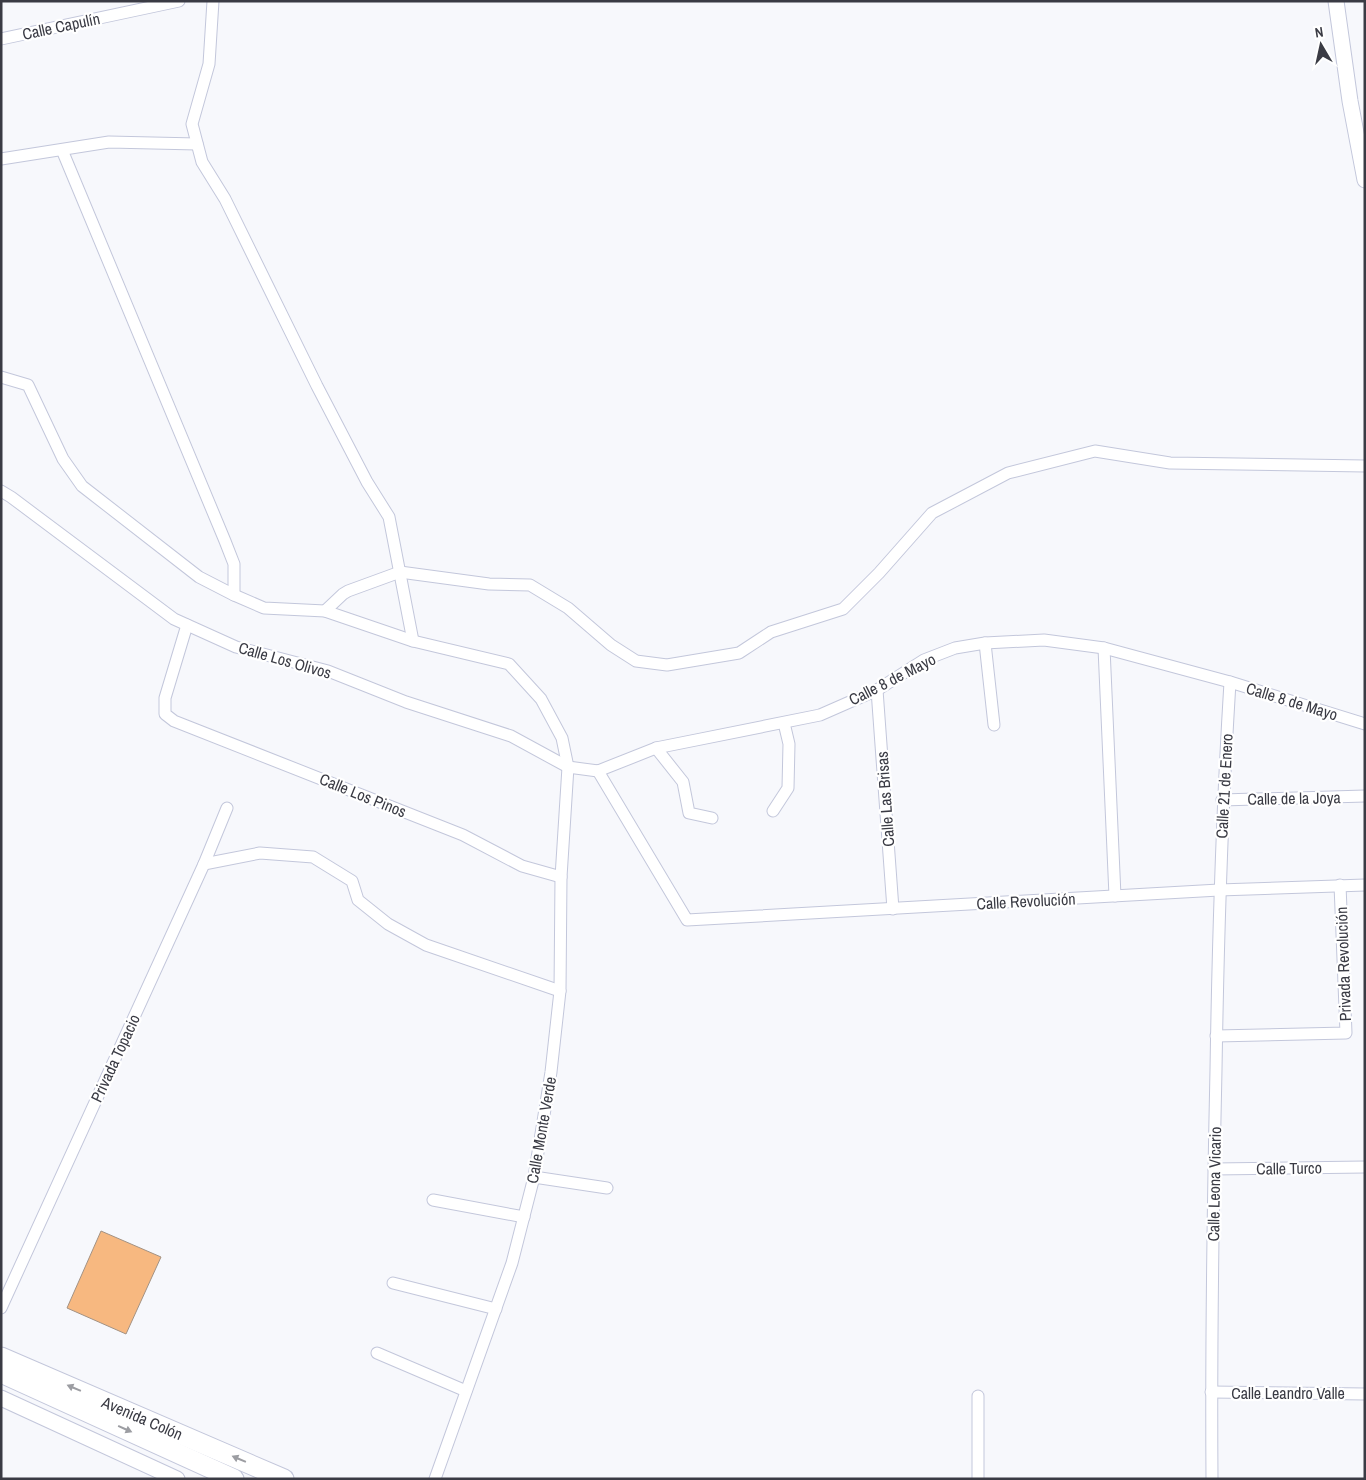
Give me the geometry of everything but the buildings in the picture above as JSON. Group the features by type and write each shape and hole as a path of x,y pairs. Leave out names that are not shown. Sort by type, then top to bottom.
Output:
{"main road":[{"name":"Avenida Colón","path":"1,1357 284,1479"},
{"name":"Avenida Colón","path":"1,1373 234,1479"}],"street":[{"name":"Calle Capulín","path":"1,39 179,1"},
{"path":"213,1 209,64 192,124 202,162 225,199 317,386 367,482 389,517 413,642"},
{"path":"1336,1 1350,101 1365,180"},
{"path":"1,159 109,142 197,144"},
{"path":"62,150 234,564 234,595"},
{"name":"Calle Monte Verde","path":"1,377 28,385 63,459 82,486 199,577 264,608 325,611 413,642 509,664 541,699 562,738 568,767 561,877 560,991 551,1072 534,1177 512,1263 436,1479"},
{"path":"325,611 348,590 400,572 489,584 530,585 568,608 611,645 636,661 666,664 739,653 771,632 843,609 879,573 932,513 1008,473 1095,450 1170,463 1365,466"},
{"name":"Calle Los Olivos","path":"1,491 174,619 236,647 328,671 406,702 511,736 568,767 598,771"},
{"name":"Calle Los Pinos","path":"187,625 165,698 165,714 174,721 463,835 522,866 561,877"},
{"name":"Calle 8 de Mayo","path":"598,771 656,748 784,723 820,714 878,690 924,660 955,648 985,643 1044,640 1104,648 1230,682 1365,724"},
{"path":"985,643 994,725"},
{"path":"1104,648 1115,896"},
{"name":"Calle 21 de Enero","path":"1219,890 1222,800 1230,682"},
{"name":"Calle Las Brisas","path":"878,690 893,909"},
{"path":"773,811 788,788 788,744 784,723"},
{"path":"656,748 683,782 689,813 712,818"},
{"name":"Calle Revolución","path":"598,771 687,920 1219,890 1365,885"},
{"name":"Calle de la Joya","path":"1222,800 1365,796"},
{"name":"Privada Topacio","path":"1,1308 204,864 227,808"},
{"path":"204,864 260,853 312,857 352,882 358,900 388,924 426,945 560,991"},
{"name":"Privada Revolución","path":"1216,1036 1346,1033 1340,885"},
{"name":"Calle Leona Vicario","path":"1212,1479 1211,1392 1219,890"},
{"name":"Calle Turco","path":"1214,1169 1365,1167"},
{"path":"534,1177 607,1188"},
{"path":"433,1200 524,1217"},
{"path":"393,1283 496,1308"},
{"path":"377,1353 466,1391"},
{"name":"Calle Leandro Valle","path":"1211,1392 1365,1394"},
{"path":"978,1396 978,1479"},
{"path":"1,1398 177,1479"}]}
